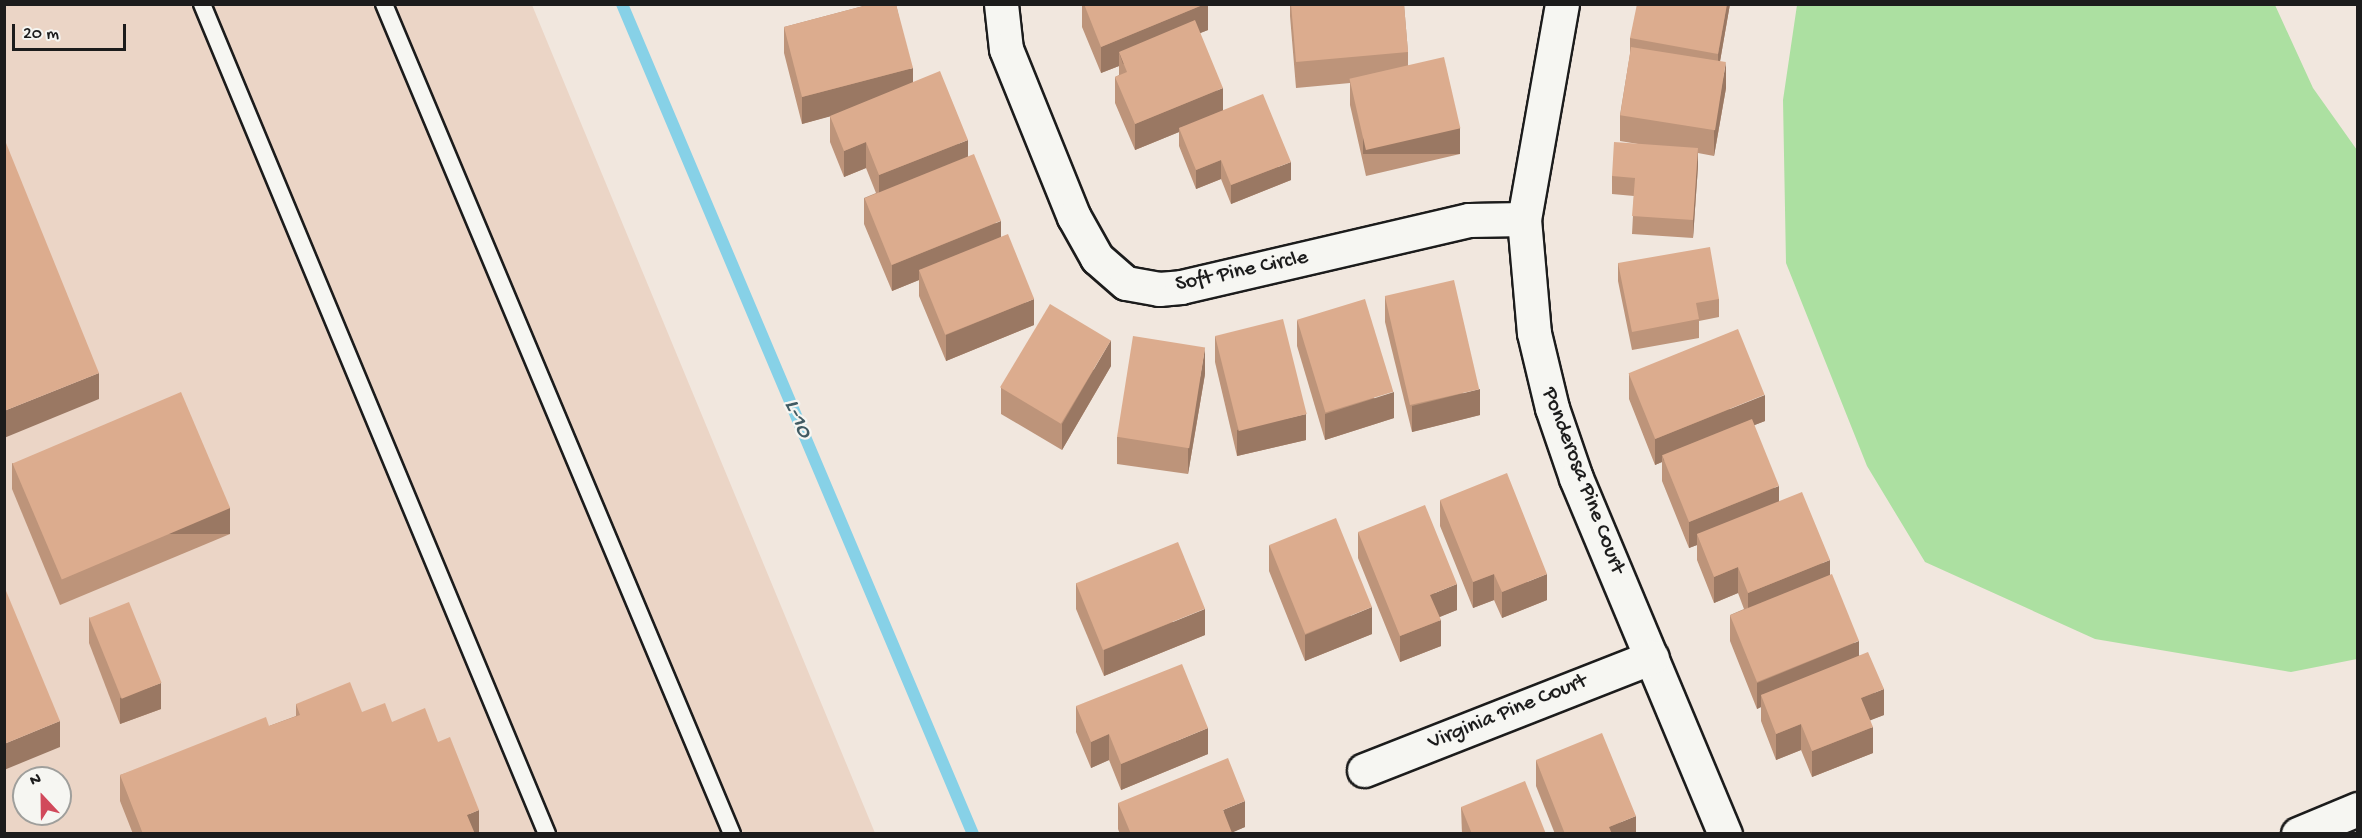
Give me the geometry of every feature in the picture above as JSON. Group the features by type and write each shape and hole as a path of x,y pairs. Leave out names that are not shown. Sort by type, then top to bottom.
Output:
{"street":[{"name":"Soft Pine Circle","path":"1001,4 1006,49 1074,217 1096,258 1126,283 1159,289 1181,287 1469,220 1524,219"},
{"name":"Ponderosa Pine Court","path":"1562,4 1524,219 1534,333 1552,408 1576,478 1725,834"},
{"name":"Virginia Pine Court","path":"1364,770 1652,657"},
{"path":"2298,834 2358,809"}],"lane":[{"path":"202,4 547,834"},
{"path":"384,4 732,834"}],"shaded area":[{"path":"5,5 532,5 875,833 5,834"}],"green space":[{"path":"1797,5 2275,5 2313,88 2357,150 2357,659 2291,672 2095,639 1925,562 1867,466 1786,263 1783,100"}],"building":[{"path":"871,4 896,4 913,68 802,97 784,27"},
{"path":"1084,4 1205,4 1101,47"},
{"path":"1291,4 1404,4 1408,52 1296,62"},
{"path":"1637,4 1727,4 1718,54 1630,38"},
{"path":"1195,20 1223,88 1135,124 1115,77 1127,72 1119,52"},
{"path":"1631,47 1726,62 1715,130 1620,115"},
{"path":"1444,57 1460,128 1366,150 1349,79"},
{"path":"940,71 968,140 879,175 866,142 844,151 830,116"},
{"path":"1263,94 1291,162 1231,185 1221,160 1196,170 1179,128"},
{"path":"4,138 99,373 4,411"},
{"path":"1614,142 1698,148 1693,220 1632,216 1635,178 1612,176"},
{"path":"974,154 1001,221 892,265 865,198"},
{"path":"1008,234 1034,299 945,335 919,270"},
{"path":"1710,247 1719,299 1696,303 1699,319 1632,332 1618,263"},
{"path":"1454,280 1479,389 1410,405 1385,296"},
{"path":"1365,299 1393,392 1325,413 1297,320"},
{"path":"1050,304 1111,341 1061,424 1000,387"},
{"path":"1283,319 1307,414 1239,431 1215,336"},
{"path":"1738,329 1765,395 1655,439 1629,373"},
{"path":"1133,336 1205,347 1189,448 1117,437"},
{"path":"181,392 230,508 62,579 13,464"},
{"path":"1752,419 1779,486 1689,522 1662,455"},
{"path":"1507,473 1547,574 1502,592 1494,574 1473,582 1440,500"},
{"path":"1802,492 1830,560 1748,593 1738,567 1714,577 1697,534"},
{"path":"1425,505 1457,584 1430,595 1441,620 1400,636 1358,532"},
{"path":"1336,518 1372,607 1305,634 1269,545"},
{"path":"1178,542 1205,609 1103,650 1076,583"},
{"path":"1832,574 1859,641 1757,682 1730,615"},
{"path":"4,586 60,721 4,744"},
{"path":"129,602 162,683 122,699 89,618"},
{"path":"1868,652 1884,689 1861,698 1873,727 1812,751 1801,724 1776,734 1761,695"},
{"path":"1182,664 1208,728 1121,764 1109,734 1091,742 1076,706"},
{"path":"350,682 362,712 385,703 392,722 425,708 438,742 450,737 479,810 467,815 475,834 143,834 120,775 266,717 269,726 300,715 296,704"},
{"path":"1602,733 1636,816 1609,827 1612,834 1565,834 1536,760"},
{"path":"1228,758 1245,801 1223,810 1232,833 1131,834 1118,803"},
{"path":"1525,781 1546,834 1472,834 1461,807"}],"waterway":[{"name":"L-10","path":"622,4 973,834"}]}
